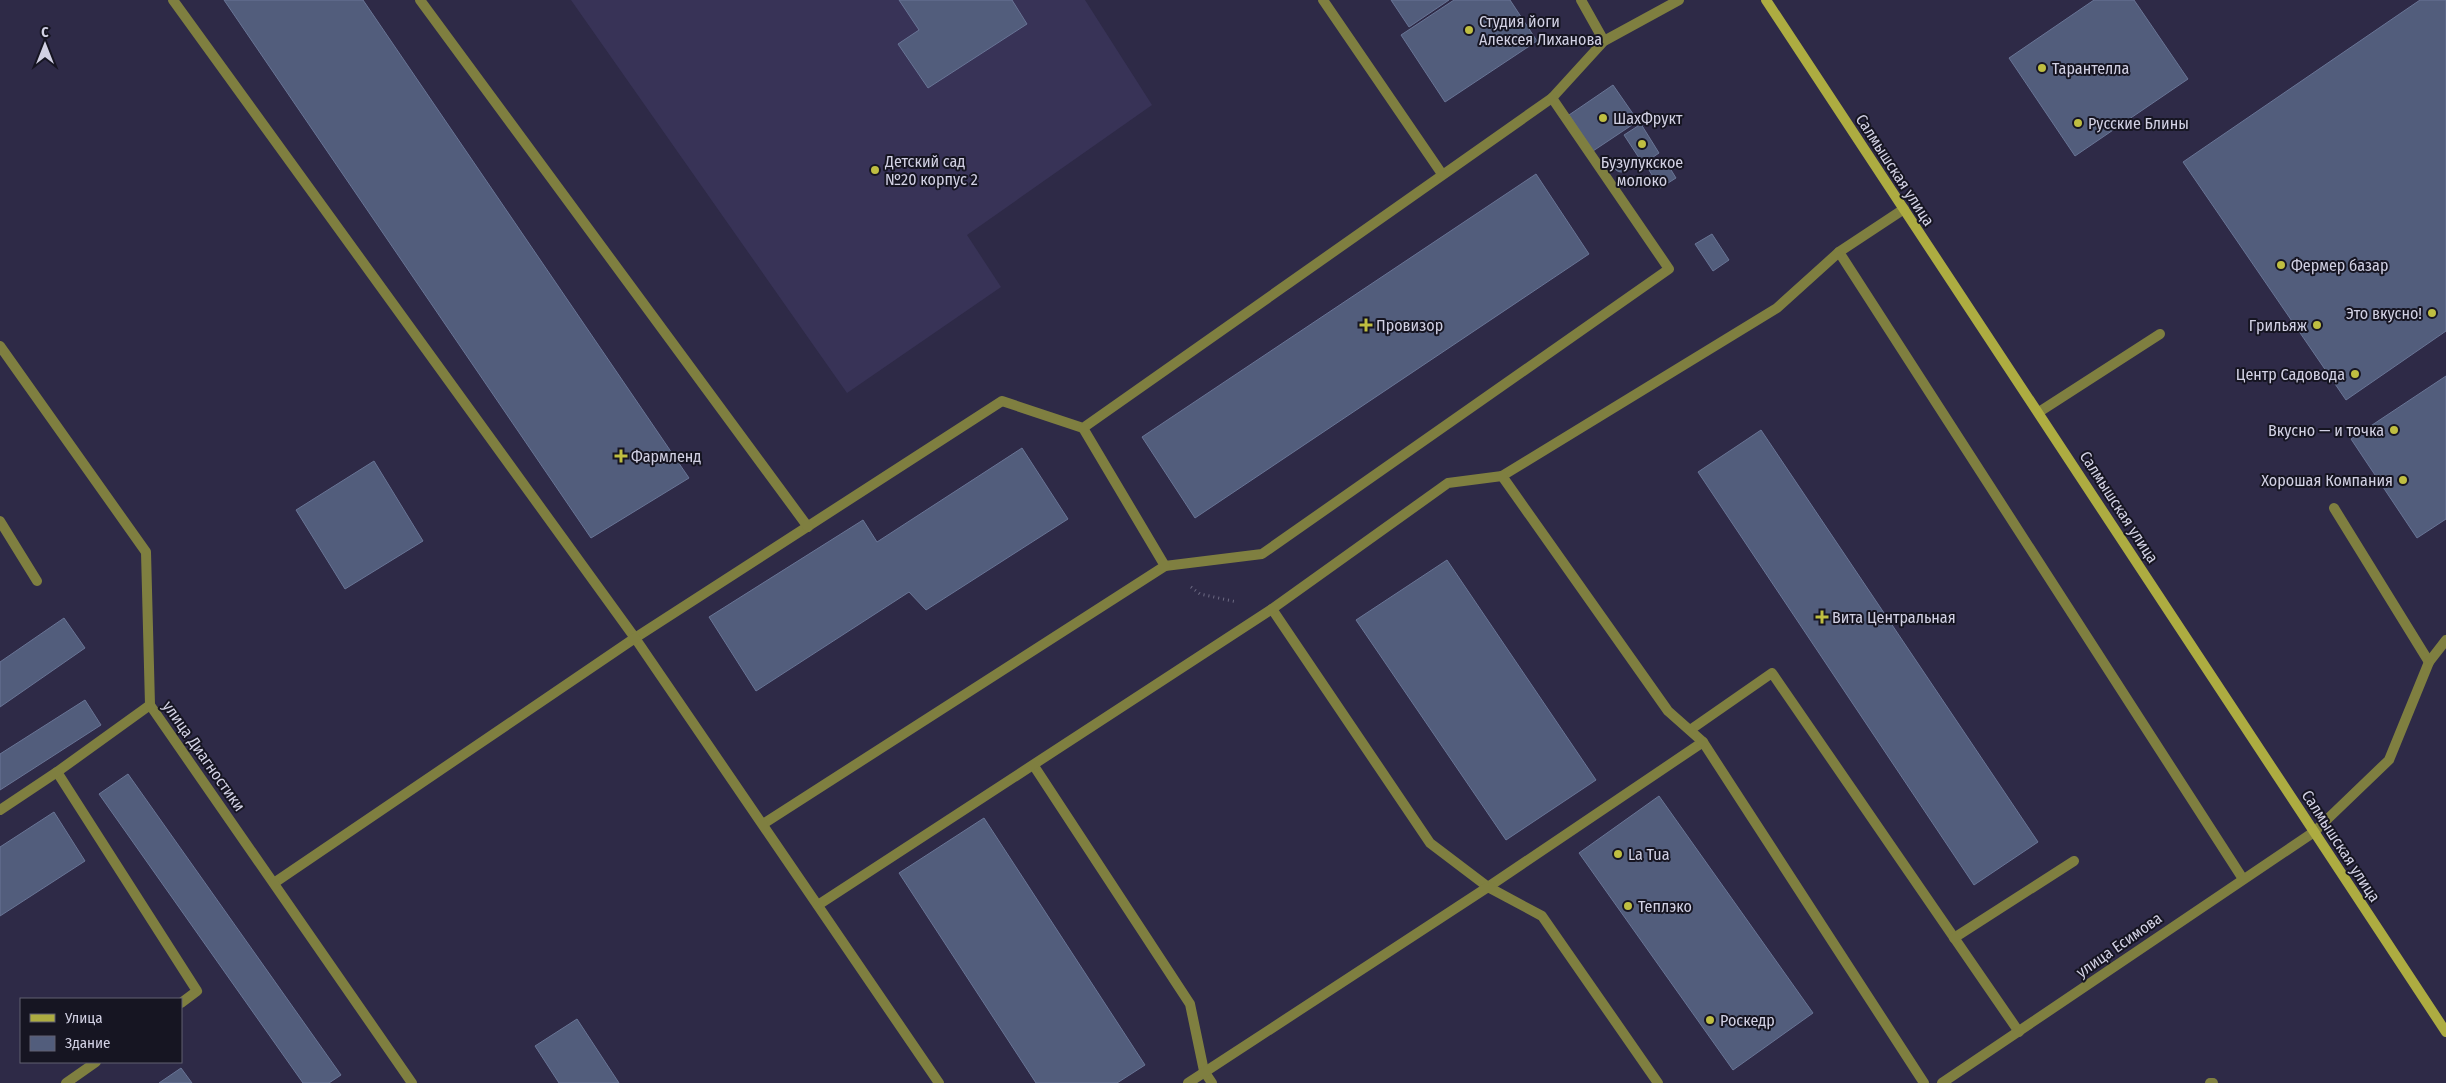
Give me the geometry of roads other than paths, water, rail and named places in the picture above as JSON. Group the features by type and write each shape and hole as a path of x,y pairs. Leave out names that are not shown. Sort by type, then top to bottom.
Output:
{"main road":[{"name":"Салмышская улица","path":"1766,0 2446,1032"}],"street":[{"path":"173,0 634,638 939,1083"},
{"path":"420,0 808,527"},
{"path":"1323,0 1442,174"},
{"path":"1581,0 1604,41"},
{"path":"1083,428 1552,98 1604,41 1679,0"},
{"path":"763,824 1165,566 1262,554 1669,269 1552,98"},
{"path":"818,905 1034,766 1272,609 1448,483 1502,476 1777,308 1839,252 1904,209"},
{"path":"1839,252 2243,879"},
{"path":"2039,412 2160,334"},
{"name":"улица Диагностики","path":"0,346 146,552 150,705 412,1083"},
{"path":"274,883 634,638 1002,401 1083,428 1165,566"},
{"path":"1502,476 1668,711 1703,742 1924,1083"},
{"path":"2334,508 2429,662"},
{"path":"0,521 37,581"},
{"path":"1272,609 1430,843 1488,887 1542,916 1658,1083"},
{"name":"улица Есимова","path":"1942,1083 2314,832 2389,760 2429,662 2446,640"},
{"path":"1690,730 1772,674 2019,1032"},
{"path":"0,810 58,772 150,705"},
{"path":"1188,1083 1488,887 1703,742"},
{"path":"1034,766 1190,1004 1204,1072 1212,1083"},
{"path":"58,772 197,991 182,1001"},
{"path":"1954,938 2074,861"},
{"path":"66,1083 95,1063"}],"place":[{"name":"Студия йоги Алексея Лиханова","path":"1469,30"},
{"name":"Тарантелла","path":"2042,68"},
{"name":"ШахФрукт","path":"1603,118"},
{"name":"Русские Блины","path":"2078,123"},
{"name":"Бузулукское молоко","path":"1642,144"},
{"name":"Детский сад №20 корпус 2","path":"875,170"},
{"name":"Фермер базар","path":"2281,265"},
{"name":"Это вкусно!","path":"2432,313"},
{"name":"Провизор","path":"1366,325"},
{"name":"Грильяж","path":"2317,325"},
{"name":"Центр Садовода","path":"2355,374"},
{"name":"Вкусно — и точка","path":"2394,430"},
{"name":"Фармленд","path":"621,456"},
{"name":"Хорошая Компания","path":"2403,480"},
{"name":"Вита Центральная","path":"1822,617"},
{"name":"La Tua","path":"1618,854"},
{"name":"Теплэко","path":"1628,906"},
{"name":"Роскедр","path":"1710,1020"}]}
